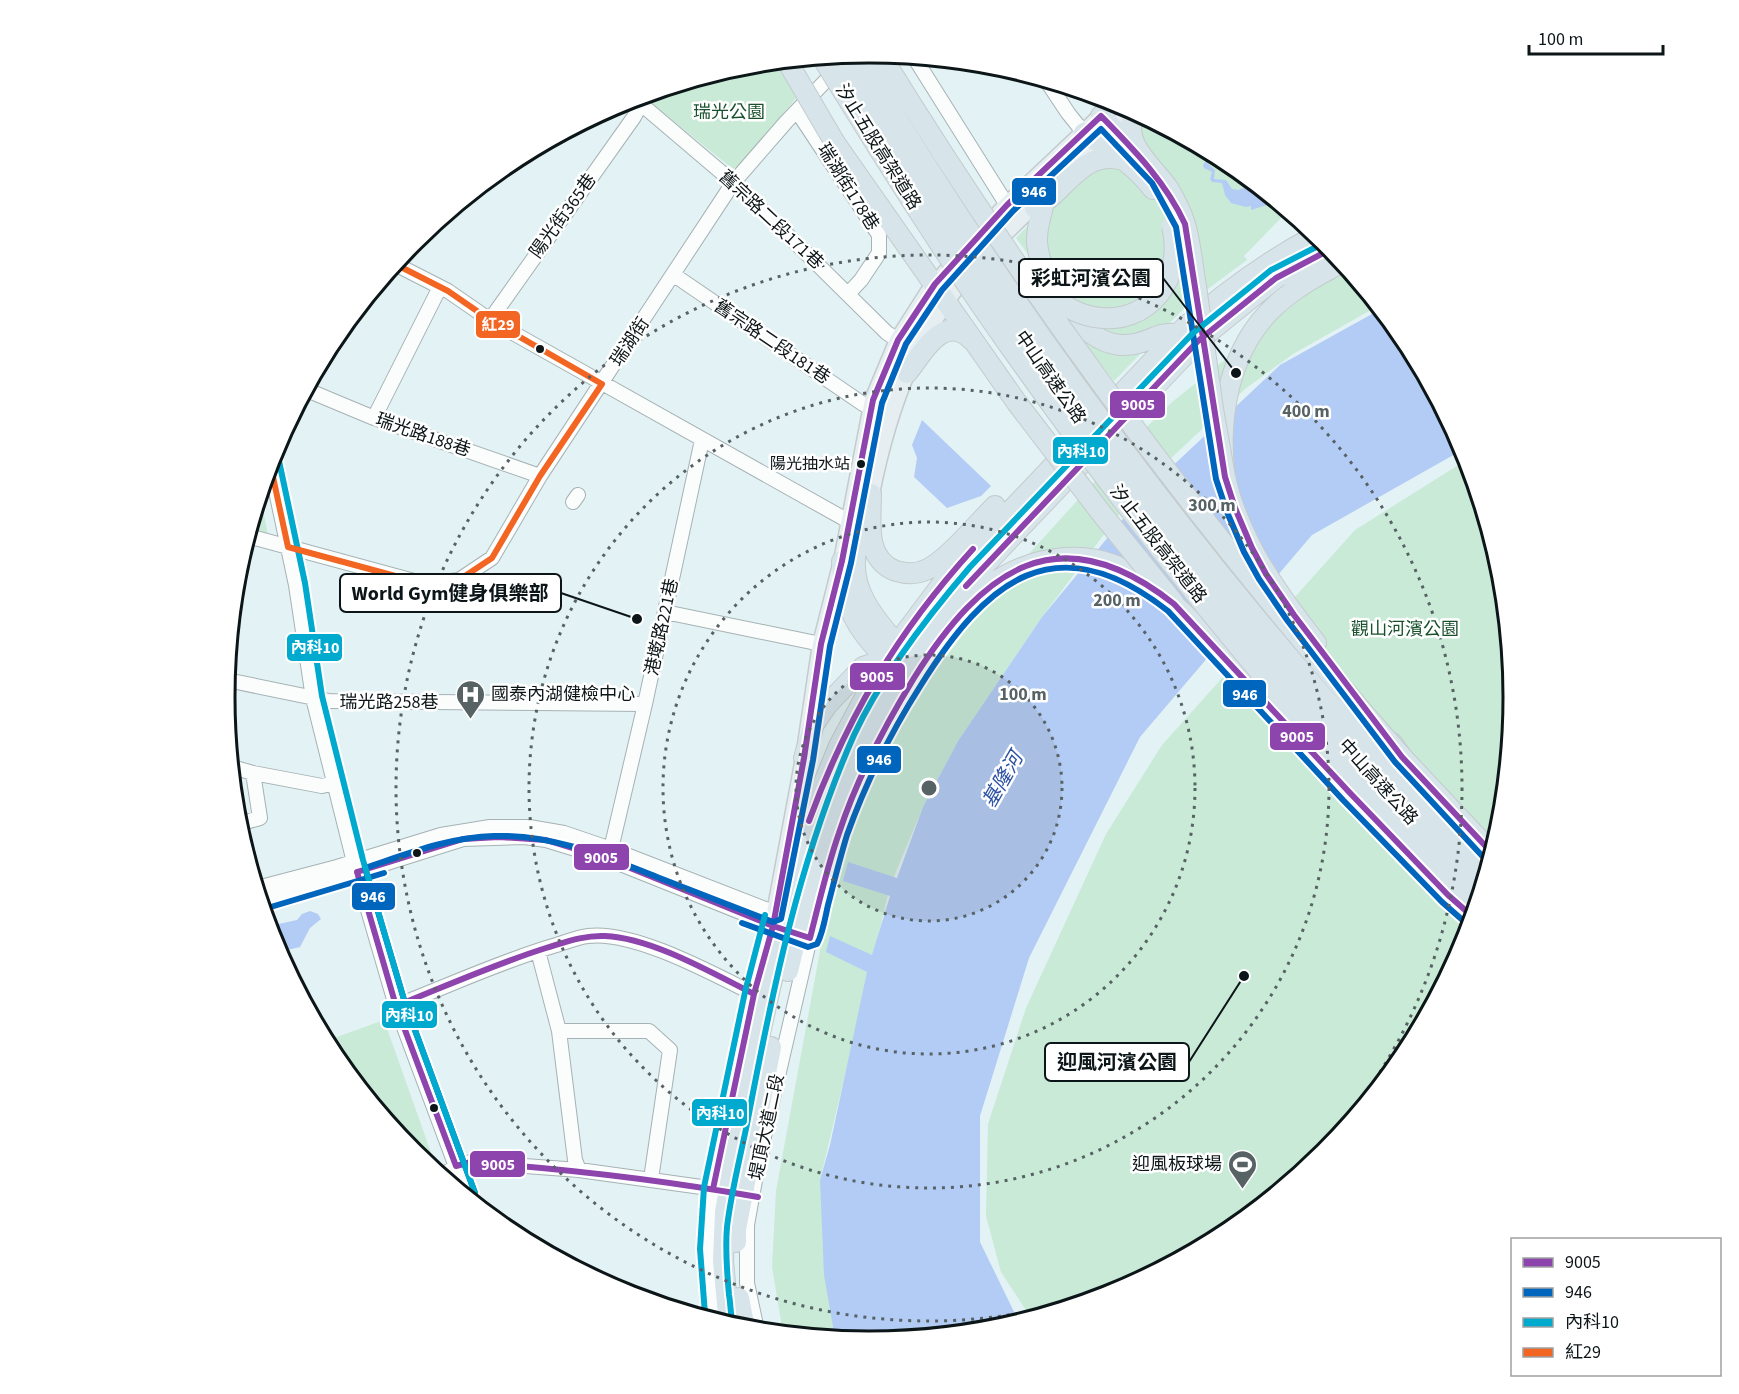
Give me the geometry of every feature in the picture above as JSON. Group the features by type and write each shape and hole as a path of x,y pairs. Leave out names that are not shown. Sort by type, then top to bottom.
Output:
{"highway":[{"name":"中山高速公路","path":"864,63 928,168 1030,320 1172,511 1270,634 1362,740 1480,867"},
{"path":"886,63 921,121 1068,340 1147,446 1234,558 1402,757 1485,846"},
{"name":"汐止五股高架道路","path":"826,64 942,248 1018,359 1105,477 1301,720 1469,904"},
{"name":"中山高速公路","path":"843,64 944,224 1079,419 1261,649 1347,749 1474,887"},
{"path":"791,68 835,143 1017,403 1082,489 1174,603 1364,809 1466,910"},
{"path":"1133,120 1131,132 1135,145 1168,188 1185,224 1225,477 1244,531 1266,574 1294,615 1402,757"},
{"path":"1000,240 1050,296 1070,309 1092,317 1107,319 1124,317 1140,310 1165,287 1175,258 1172,226 1161,200 1151,186 1139,172 1123,160 1099,130"},
{"path":"1099,130 1148,164"},
{"path":"1123,160 1104,158 1083,167 1036,206 1041,258 1060,299 1082,327 1101,339 1118,345 1141,343 1162,335 1179,333"},
{"path":"792,926 793,875 825,779 852,719 898,654 928,601 963,559 1179,333 1220,296 1254,271 1309,240"},
{"path":"804,758 814,724 827,705 863,667 898,654 947,609 977,573 1198,341 1276,278 1322,254"},
{"path":"1225,477 1226,401 1233,374 1244,347 1272,309 1292,291 1335,267"},
{"path":"907,373 935,338 949,330 962,332 978,346"},
{"path":"871,494 870,535 876,554 891,568 910,573 920,572 934,565 1004,496 1082,434"},
{"path":"871,494 856,547 856,585 898,654"},
{"path":"792,926 830,862 845,816 882,732 899,701 956,620 974,599 1005,575 1031,564 1053,559 1077,558 1112,564 1174,603"},
{"path":"842,561 844,593 856,623 869,643 898,654"},
{"name":"堤頂大道二段","path":"741,1318 736,1271 739,1193 775,1026 792,926"},
{"name":"堤頂大道二段","path":"728,1315 723,1261 724,1212 739,1193"}],"main road":[{"path":"871,494 887,425 907,373 928,330 947,301 982,257 1036,206 1099,130 1111,111"},
{"path":"792,926 804,758 821,644 842,561 871,407 898,340 935,284 1006,205 1099,130 1124,116"}],"street":[{"name":"瑞湖街","path":"256,538 425,584 459,580 492,558 540,476 733,183 843,64"},
{"path":"919,65 1006,205"},
{"path":"1053,91 1068,113 1099,130"},
{"name":"舊宗路二段171巷","path":"640,106 733,183 826,270 887,333 898,340"},
{"name":"陽光街365巷","path":"490,320 634,109"},
{"name":"瑞湖街178巷","path":"797,111 879,236 879,253 861,280 848,294"},
{"path":"403,268 440,287 490,320 602,384 850,522"},
{"name":"舊宗路二段181巷","path":"674,275 863,404 871,407"},
{"path":"374,418 440,287"},
{"name":"瑞光路188巷","path":"313,393 374,418 540,476"},
{"name":"港墘路221巷","path":"612,849 702,440"},
{"path":"274,481 296,585 313,698 355,867 396,1006 462,1183"},
{"path":"665,612 821,644"},
{"name":"瑞光路258巷","path":"236,679 329,701 645,704"},
{"path":"240,769 322,786 334,783"},
{"path":"248,821 260,818 253,773"},
{"path":"268,898 441,835 490,827 529,827 564,833 612,849 792,926"},
{"path":"265,886 355,867 463,839 499,837 546,840 608,859 792,926"},
{"name":"堤頂大道二段","path":"755,1321 747,1283 747,1225 739,1193 754,994 792,926"},
{"path":"396,1006 538,951 588,936 620,938 644,945 754,994"},
{"path":"538,951 559,1030 575,1160 579,1170"},
{"path":"559,1030 649,1031 670,1050 651,1179"},
{"path":"448,1171 456,1166 471,1162 579,1170 739,1193"},
{"name":"堤頂大道二段","path":"716,1312 709,1250 739,1193"}],"green space":[{"name":"瑞光公園","path":"787,68 801,92 742,164 733,169 650,103 705,85"},
{"path":"1140,123 1187,148 1222,170 1283,216 1244,256 1247,260 1205,291 1190,213 1168,173 1137,139"},
{"path":"1109,155 1156,198 1169,224 1172,240 1155,287 1129,306 1111,310 1081,305 1050,283 1016,238 1079,173"},
{"path":"1179,249 1193,299 1114,381 1053,303 1073,310 1142,309"},
{"path":"1337,270 1371,310 1293,354 1245,389 1138,489 1042,617 958,741 923,807 890,886 820,1180 850,1331 782,1325 772,1267 776,1191 827,913 844,839 864,788 900,719 990,597 1113,461 1171,403"},
{"name":"觀山河濱公園","path":"1459,465 1482,533 1491,573 1498,614 1504,697 1498,780 1491,821 1470,901 1455,940 1419,1014 1397,1049 1346,1115 1288,1174 1222,1224 1150,1266 1112,1283 1026,1311 1001,1272 986,1216 988,1124 1026,1008 1106,834 1162,745 1355,530"},
{"path":"263,512 268,535 257,533"},
{"path":"384,1020 432,1156 393,1115 335,1038"}],"water":[{"path":"1207,160 1215,170 1214,179 1226,180 1232,189 1246,187 1267,205 1251,210 1251,206 1231,203 1225,195 1222,183 1212,182 1210,179 1212,172 1203,165"},
{"name":"基隆河","path":"1374,313 1419,380 1455,454 1312,535 1140,737 1029,958 980,1116 980,1242 1015,1314 952,1326 911,1330 834,1330 824,1275 820,1180 830,1145 867,972 826,952 830,936 872,955 890,896 843,881 848,862 897,878 923,807 958,741 1042,617 1147,490 1280,365"},
{"path":"922,420 991,486 981,496 947,508 914,477 917,458 912,445"},
{"path":"310,911 318,914 321,919 310,928 300,947 288,950 278,924 297,920 302,914"}],"transit line":[{"name":"9005","path":"713,1189 754,994 773,926 804,758 821,644 842,561 873,400 898,340 935,284 1007,205 1101,116 1158,180 1185,224 1225,477 1252,548 1266,574 1294,615 1402,757 1485,846"},
{"name":"946","path":"475,1193 405,1003 365,868 428,847 461,839 515,836 557,843 597,854 773,922 781,919 813,760 830,646 851,563 882,403 906,344 942,290 1013,211 1101,129 1152,183 1176,227 1216,479 1244,552 1287,620 1395,762 1483,857"},
{"name":"內科10","path":"731,1315 726,1252 727,1227 777,976 818,830 835,782 865,713 906,647 970,567 1192,334 1271,270 1316,247"},
{"name":"9005","path":"966,586 1198,341 1276,278 1322,254"},
{"name":"紅29","path":"403,268 448,291 490,320 602,384"},
{"name":"紅29","path":"288,547 425,584 459,580 492,558 540,476 602,384"},
{"name":"內科10","path":"280,465 305,583 322,696 363,860 405,1003 475,1193"},
{"name":"紅29","path":"274,481 288,547"},
{"name":"9005","path":"809,821 840,746 877,677 921,611 973,549"},
{"name":"9005","path":"357,872 463,839 499,837 546,840 608,859 773,926 810,938 831,859 854,792 882,734 914,678 940,640 967,608 996,583 1026,566 1059,559 1094,562 1132,576 1174,604 1350,793 1466,911"},
{"name":"946","path":"742,923 808,947 817,944 854,815 899,721 921,685 971,617 998,592 1026,576 1057,568 1091,570 1128,584 1168,611 1343,800 1442,902 1463,920"},
{"name":"9005","path":"357,872 396,1006 456,1166 471,1162 579,1172 687,1185 758,1197"},
{"name":"946","path":"271,907 384,873"},
{"name":"內科10","path":"705,1309 700,1249 704,1187 745,992 765,915"},
{"name":"9005","path":"396,1006 527,954 575,939 597,936 623,938 662,950 754,994"}],"place":[{"name":"彩虹河濱公園","path":"1236,373"},
{"name":"陽光抽水站","path":"861,464"},
{"name":"World Gym健身俱樂部","path":"637,619"},
{"name":"國泰內湖健檢中心","path":"470,720"},
{"name":"迎風河濱公園","path":"1244,976"},
{"name":"迎風板球場","path":"1243,1190"}]}
